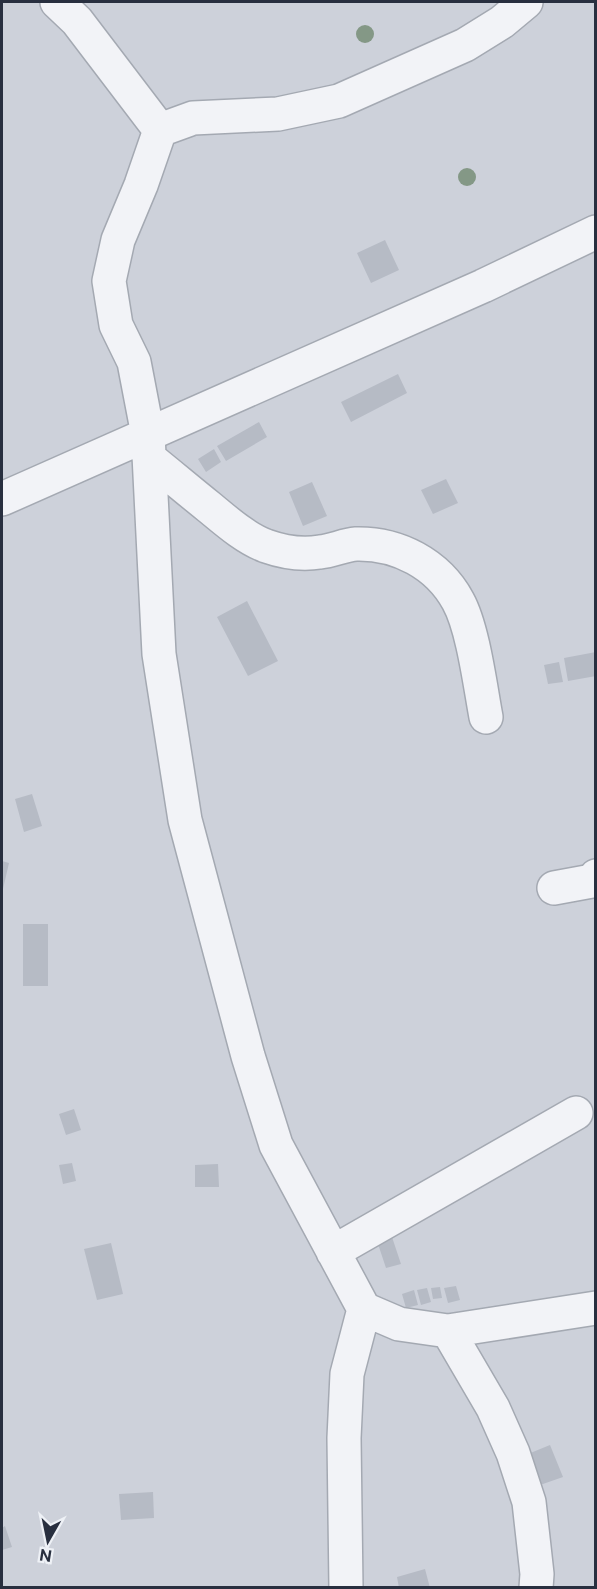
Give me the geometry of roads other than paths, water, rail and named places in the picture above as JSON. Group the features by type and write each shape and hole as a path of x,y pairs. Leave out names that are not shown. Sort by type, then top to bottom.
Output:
{"street":[{"path":"57,2 77,21 160,130"},
{"path":"160,130 193,118 278,114 339,101 465,45 502,22 526,2"},
{"path":"160,130 141,185 118,240 109,281 116,325 134,362 149,447 159,654 185,820 248,1056 276,1145 364,1309 399,1324 448,1330 596,1308"},
{"path":"2,499 149,447 368,335 483,286 596,232"},
{"path":"149,447 231,525 264,545 295,553 321,552 354,544 379,545 404,552 427,565 445,583 459,602 468,626 486,717"},
{"path":"554,888 592,881 596,876"},
{"path":"333,1252 576,1113"},
{"path":"346,1587 344,1438 347,1374 364,1309"},
{"path":"448,1330 493,1408 513,1453 528,1502 537,1574 536,1587"}]}
